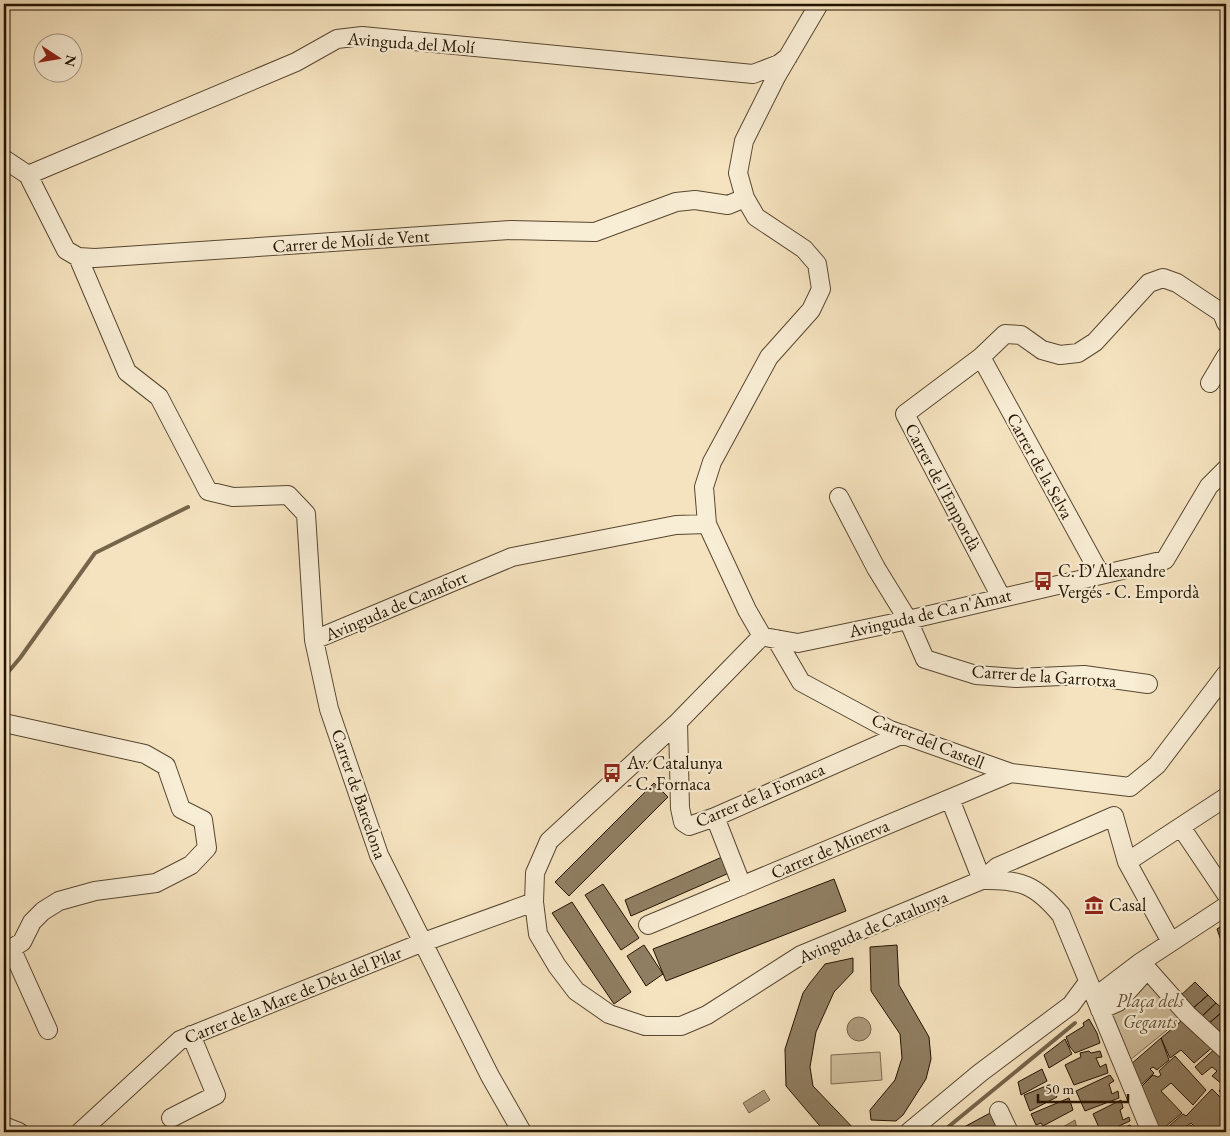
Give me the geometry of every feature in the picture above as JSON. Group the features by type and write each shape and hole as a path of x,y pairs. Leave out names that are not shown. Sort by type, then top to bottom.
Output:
{"street":[{"path":"769,638 747,610 707,524 704,487 712,462 769,357 811,310 821,290 817,264 804,249 756,217 745,198 738,173 744,141 788,57 819,4"},
{"name":"Avinguda del Molí","path":"28,176 296,62 338,39 362,36 753,74 779,64 788,57"},
{"path":"4,159 28,176 66,250 78,257"},
{"name":"Carrer de Molí de Vent","path":"78,257 95,258 511,230 595,232 676,202 695,200 728,205 745,198"},
{"name":"Avinguda de Canafort","path":"78,257 127,372 159,397 208,491 233,497 288,495 306,514 314,640 512,557 676,525 707,524"},
{"name":"Carrer de l'Empordà","path":"1001,597 905,414 981,357 1005,334 1021,335 1042,350 1060,354 1078,353 1095,342 1149,283 1162,278 1177,283 1222,313 1226,324"},
{"path":"1210,383 1226,356"},
{"name":"Carrer de la Selva","path":"981,357 1100,574"},
{"name":"Avinguda de Ca n'Amat","path":"769,638 798,643 908,620 1165,560 1209,486 1226,469"},
{"name":"Carrer de la Garrotxa","path":"839,497 876,568 908,620 925,659 976,675 1016,678 1084,675 1148,684"},
{"name":"Avinguda de Catalunya","path":"769,638 549,841 535,873 534,902 538,934 557,966 576,992 609,1014 645,1026 682,1026 707,1016 801,955 982,880 1005,879 1027,885 1045,896 1061,916 1152,1132"},
{"name":"Carrer del Castell","path":"769,638 801,682 903,734 1011,773 1130,787 1157,765 1226,674"},
{"name":"Carrer de Barcelona","path":"314,640 330,709 379,855 421,943 490,1076 522,1132"},
{"name":"Carrer de la Fornaca","path":"678,722 680,808 683,822 689,826 716,817 903,734"},
{"path":"4,723 145,754 166,766 181,809 203,820 207,848 191,865 156,883 95,892 59,901 43,911 32,922 22,942 8,951 48,1030"},
{"name":"Carrer de Minerva","path":"648,925 1011,773"},
{"path":"950,799 982,880 997,867 1114,816 1127,862 1172,942"},
{"path":"1127,862 1181,827 1224,803"},
{"path":"716,817 742,886"},
{"path":"1181,827 1226,894"},
{"name":"Carrer de la Mare de Déu del Pilar","path":"80,1132 180,1040 421,943 534,902"},
{"path":"909,1132 980,1073 1071,1004 1094,996 1141,962 1226,906"},
{"path":"1141,962 1187,1014 1226,1050"},
{"path":"171,1118 216,1095 191,1035"},
{"path":"1000,1111 1009,1132"},
{"path":"4,1126 19,1132"}],"green space":[{"name":"Plaça dels Gegants","path":"1149,975 1187,1014 1130,1060 1112,1029 1112,1015"},
{"path":"880,1052 882,1080 831,1084 831,1055"}],"shaded area":[{"path":"859,1017 867,1021 871,1029 867,1037 859,1041 851,1037 847,1029 851,1021"},
{"path":"764,1090 770,1100 749,1113 743,1103"},
{"path":"1075,1120 1077,1129 1062,1132 1061,1128"}],"building":[{"path":"654,783 668,797 569,896 555,882"},
{"path":"722,857 729,873 631,916 625,900"},
{"path":"834,879 846,911 666,981 653,949"},
{"path":"603,884 639,938 621,950 585,895"},
{"path":"572,902 631,992 614,1004 552,913"},
{"path":"1226,923 1226,948 1224,949 1217,929"},
{"path":"644,945 663,974 646,986 627,956"},
{"path":"897,945 899,985 929,1037 931,1059 926,1079 903,1115 896,1121 871,1120 870,1110 895,1080 902,1058 900,1034 871,991 870,947"},
{"path":"853,958 853,972 834,992 816,1032 810,1067 813,1086 857,1132 825,1132 786,1086 785,1049 803,993 810,983 825,964"},
{"path":"1195,982 1208,995 1191,1010 1179,997"},
{"path":"1208,995 1216,1003 1200,1018 1191,1010"},
{"path":"1216,1003 1224,1010 1207,1025 1200,1018"},
{"path":"1226,1009 1226,1024 1217,1033 1207,1025"},
{"path":"1187,1016 1214,1046 1194,1063 1181,1050 1170,1058 1161,1038"},
{"path":"1089,1019 1100,1043 1075,1053 1066,1037 1084,1026 1083,1023"},
{"path":"1226,1024 1226,1042 1217,1033"},
{"path":"1161,1038 1169,1060 1157,1070 1153,1067 1150,1069 1154,1073 1140,1086 1130,1065"},
{"path":"1065,1039 1072,1054 1049,1068 1044,1055"},
{"path":"1218,1046 1226,1054 1226,1080 1222,1084 1212,1076 1217,1071 1212,1067 1202,1075 1195,1067"},
{"path":"1089,1051 1091,1053 1100,1051 1102,1057 1096,1058 1100,1067 1106,1064 1108,1073 1074,1085 1065,1065 1081,1057 1080,1053"},
{"path":"1175,1056 1206,1090 1193,1105 1171,1083 1161,1091 1182,1113 1159,1132 1139,1089 1153,1075 1158,1077 1161,1075 1159,1071"},
{"path":"1042,1069 1047,1081 1021,1095 1018,1082"},
{"path":"1110,1075 1114,1081 1109,1084 1112,1094 1118,1091 1119,1098 1085,1111 1076,1091"},
{"path":"1226,1083 1226,1099 1219,1091"},
{"path":"1051,1084 1057,1097 1030,1111 1024,1095"},
{"path":"1212,1089 1226,1103 1226,1125 1219,1132 1200,1132 1191,1123 1178,1132 1162,1132 1183,1114 1186,1116"},
{"path":"1069,1098 1073,1110 1043,1126 1041,1123 1036,1125 1031,1114"},
{"path":"1121,1100 1123,1108 1120,1110 1123,1120 1129,1117 1130,1121 1106,1132 1101,1132 1093,1114"},
{"path":"992,1112 1000,1131 965,1132 964,1127"},
{"path":"1130,1125 1133,1130 1138,1127 1140,1132 1112,1132"},
{"path":"1191,1125 1197,1132 1180,1132"}],"waterway":[{"path":"4,677 20,658 95,553 188,507"},
{"path":"942,1132 1075,1023"}],"place":[{"name":"C. D'Alexandre Vergés - C. Empordà","path":"1043,581"},
{"name":"Av. Catalunya - C. Fornaca","path":"612,773"},
{"name":"Casal","path":"1094,905"}]}
